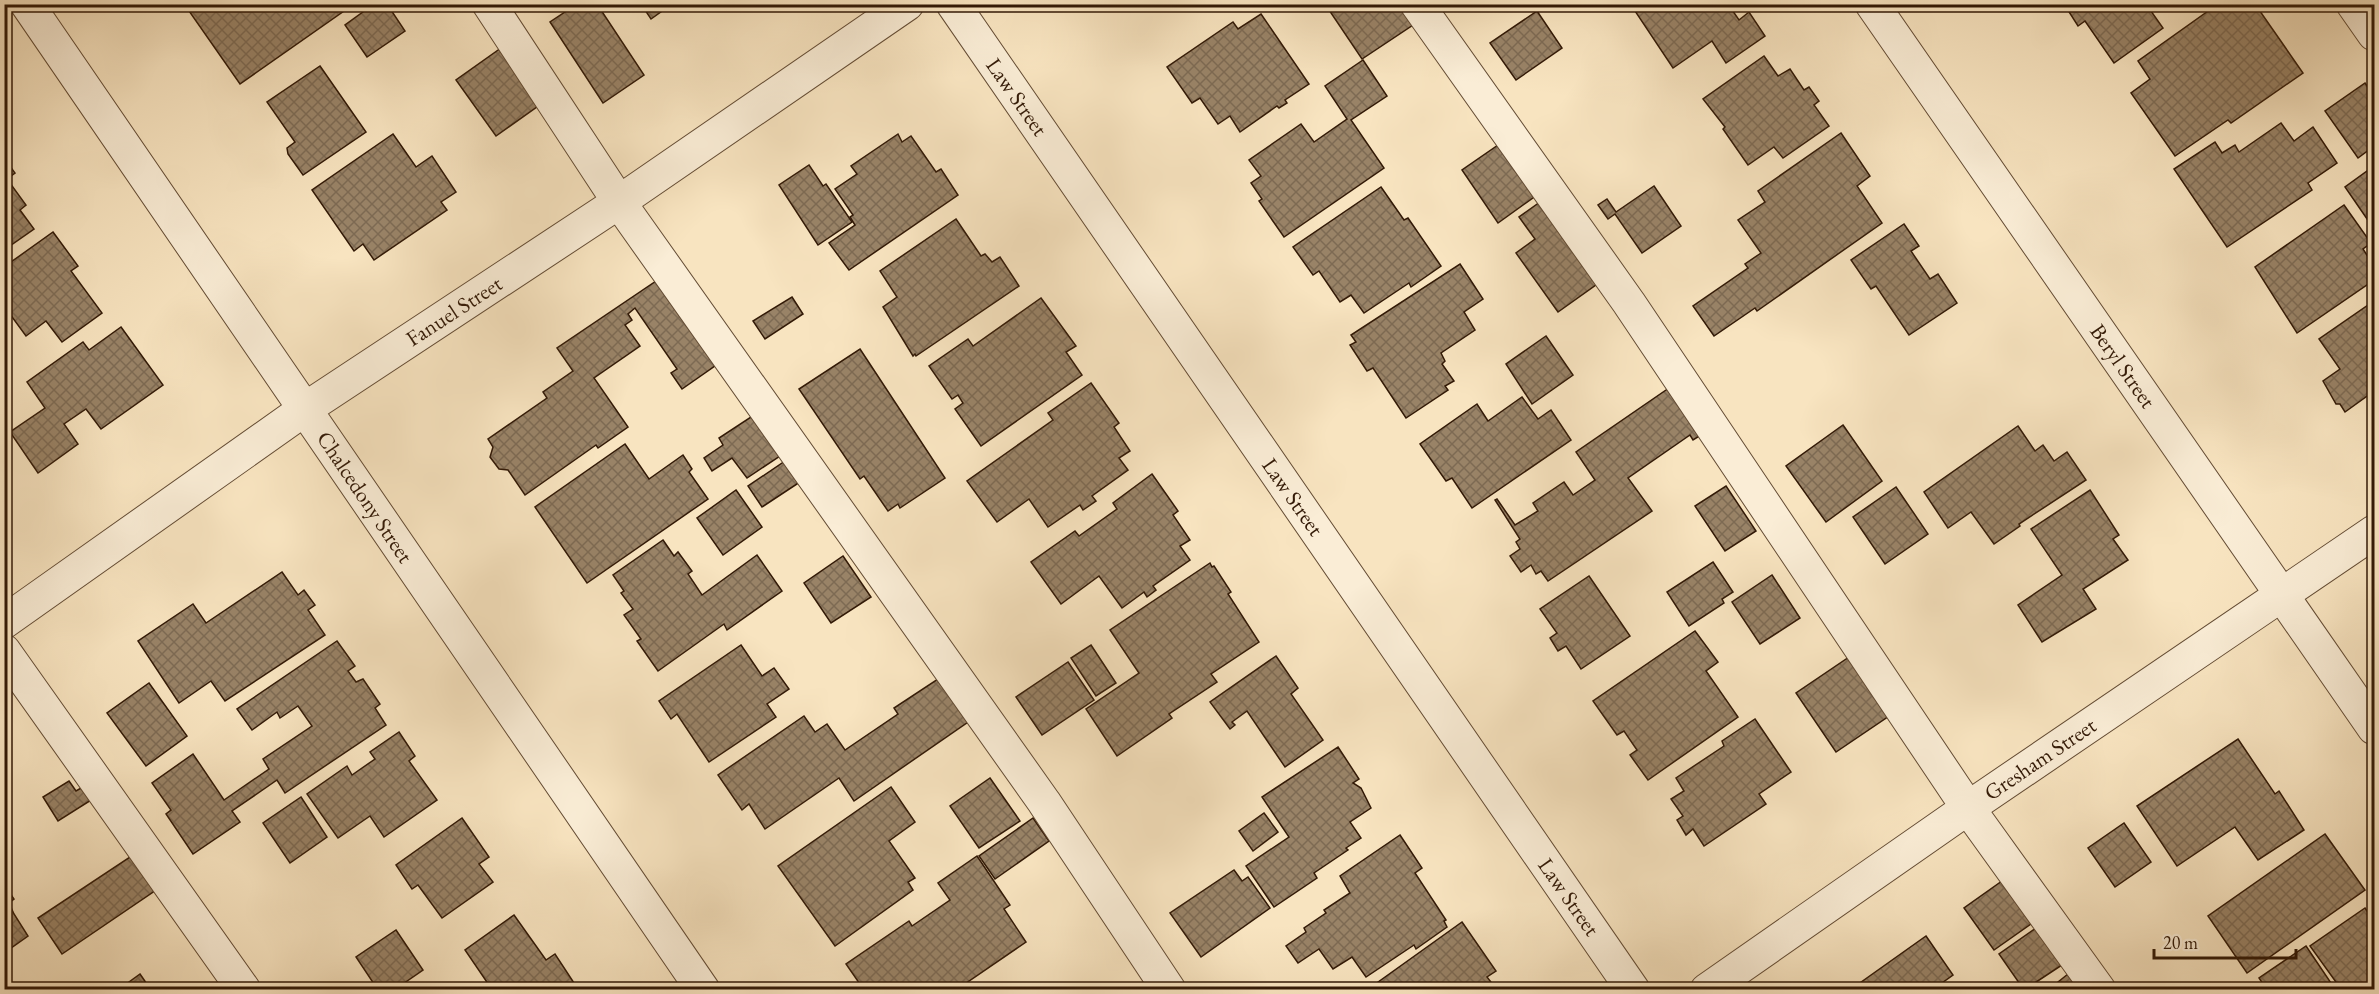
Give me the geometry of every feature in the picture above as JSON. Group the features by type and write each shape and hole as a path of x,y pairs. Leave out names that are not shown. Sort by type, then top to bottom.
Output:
{"street":[{"name":"Chalcedony Street","path":"27,4 703,990"},
{"path":"489,4 619,202 1044,802 1169,990"},
{"name":"Fanuel Street","path":"4,622 305,408 619,202 907,4"},
{"name":"Law Street","path":"953,4 1633,990"},
{"path":"1417,4 1629,303 1968,808 2099,990"},
{"name":"Beryl Street","path":"1872,4 2374,728"},
{"path":"2354,4 2374,34"},
{"name":"Gresham Street","path":"1707,990 1968,808 2374,532"},
{"path":"4,651 244,990"}],"building":[{"path":"198,4 354,4 240,84 189,11"},
{"path":"374,4 387,4 405,31 367,57 345,25"},
{"path":"577,4 597,4 644,75 603,103 550,22"},
{"path":"641,4 672,4 651,19"},
{"path":"1325,4 1403,4 1416,23 1362,59"},
{"path":"1644,4 1728,4 1739,20 1749,12 1765,36 1726,63 1712,41 1673,68 1635,11"},
{"path":"2064,4 2146,4 2163,28 2114,63 2085,21 2078,26"},
{"path":"2218,4 2255,4 2303,73 2231,123 2228,120 2175,156 2131,93 2150,79 2138,61"},
{"path":"1537,11 1562,48 1516,80 1490,43"},
{"path":"1261,14 1309,84 1285,100 1287,103 1279,108 1277,106 1240,132 1230,116 1218,124 1200,98 1192,103 1167,67 1233,22 1238,29"},
{"path":"501,48 541,104 496,136 456,80"},
{"path":"1764,56 1778,76 1790,69 1804,90 1809,87 1819,101 1814,105 1829,126 1783,158 1774,147 1748,165 1723,129 1725,127 1703,99"},
{"path":"1363,60 1387,96 1351,120 1384,168 1284,237 1259,201 1262,199 1251,183 1261,176 1249,160 1301,124 1314,142 1347,119 1325,86"},
{"path":"320,66 366,132 303,175 288,154 287,148 295,142 267,102"},
{"path":"2365,83 2374,96 2374,146 2358,158 2325,111"},
{"path":"2281,123 2294,141 2313,127 2337,163 2308,183 2312,190 2227,247 2174,169 2215,142 2222,153 2235,145 2239,152"},
{"path":"1841,133 1870,176 1857,186 1882,223 1757,311 1755,308 1714,336 1693,306 1748,268 1745,264 1761,253 1738,220 1765,202 1758,191"},
{"path":"393,134 416,167 432,156 456,192 441,202 447,210 374,260 363,244 354,251 312,190"},
{"path":"898,134 902,142 911,136 936,172 941,169 958,195 849,270 829,243 855,225 850,217 853,215 835,189 857,174 851,166"},
{"path":"1501,143 1537,195 1498,223 1462,170"},
{"path":"4,158 15,173 7,179 26,205 20,210 34,229 4,250"},
{"path":"809,165 823,186 826,184 852,222 818,245 779,185"},
{"path":"2374,166 2374,229 2345,187"},
{"path":"1654,186 1681,226 1642,253 1615,214 1608,219 1598,205 1607,199 1616,212"},
{"path":"1381,187 1404,220 1408,218 1441,266 1411,287 1409,283 1364,313 1351,295 1340,302 1319,271 1313,275 1293,247"},
{"path":"1540,202 1600,282 1558,312 1516,253 1535,239 1519,217"},
{"path":"2344,205 2371,243 2363,249 2374,266 2374,280 2297,333 2255,267"},
{"path":"956,219 981,256 985,254 992,262 1000,257 1019,286 913,356 883,307 897,297 880,271"},
{"path":"1904,224 1919,246 1911,251 1930,279 1938,274 1957,303 1909,335 1876,286 1871,289 1851,260"},
{"path":"53,232 78,266 71,271 102,313 62,342 46,321 26,336 4,306 4,300 9,296 4,291 4,267"},
{"path":"1460,264 1483,299 1464,312 1475,330 1441,353 1445,361 1442,364 1454,381 1445,386 1448,390 1406,418 1373,368 1367,371 1350,345 1356,342 1351,335"},
{"path":"665,275 722,361 682,389 671,373 677,369 635,308 628,314 632,320 625,325 640,346 594,378 628,427 598,448 596,445 525,495 508,470 499,469 490,457 493,447 488,439 547,398 543,392 573,371 557,348"},
{"path":"792,297 803,314 765,339 753,321"},
{"path":"1041,298 1076,346 1066,352 1082,375 981,446 955,409 963,403 958,395 952,399 929,366 968,339 973,346"},
{"path":"2374,301 2374,391 2345,412 2340,404 2336,404 2323,381 2340,369 2319,339"},
{"path":"121,327 163,385 101,429 86,409 64,424 78,444 38,473 10,432 45,408 27,382 83,342 89,350"},
{"path":"1546,336 1573,375 1532,404 1506,364"},
{"path":"860,349 945,478 900,508 898,504 888,511 864,476 860,479 799,389"},
{"path":"1091,383 1119,423 1114,427 1130,451 1119,458 1128,470 1092,496 1096,501 1083,510 1080,505 1048,527 1029,499 997,522 967,481 1053,420 1048,413"},
{"path":"1669,388 1701,435 1693,440 1690,435 1628,478 1652,511 1548,581 1541,571 1536,574 1531,565 1521,572 1510,556 1520,549 1516,542 1520,539 1495,500 1497,499 1515,525 1538,511 1533,503 1564,482 1573,495 1595,480 1576,452"},
{"path":"1522,397 1538,419 1551,410 1571,440 1472,508 1452,478 1446,481 1420,444 1477,404 1488,421"},
{"path":"757,413 783,454 747,478 732,458 712,471 704,458 723,445 719,438"},
{"path":"1843,425 1882,481 1826,522 1786,466"},
{"path":"2018,426 2035,451 2043,445 2054,461 2067,452 2086,480 2019,524 2020,526 1994,544 1971,512 1948,528 1924,492"},
{"path":"625,444 649,479 683,455 692,469 689,472 708,499 587,583 535,507"},
{"path":"788,459 803,480 762,507 748,486"},
{"path":"1152,474 1178,511 1173,515 1190,540 1180,546 1190,560 1153,586 1156,590 1147,597 1144,592 1122,608 1099,576 1061,604 1031,562 1075,531 1079,536 1117,509 1113,503"},
{"path":"1726,486 1756,531 1725,551 1695,506"},
{"path":"1896,487 1928,534 1885,564 1853,517"},
{"path":"736,490 762,527 723,555 697,518"},
{"path":"2090,490 2119,535 2113,539 2128,560 2083,589 2096,609 2042,642 2018,605 2062,575 2031,529"},
{"path":"663,540 674,556 678,552 692,571 688,574 702,595 757,555 782,591 727,630 724,624 658,671 637,641 641,639 624,615 633,609 621,593 624,591 613,575"},
{"path":"843,556 871,597 831,623 804,583"},
{"path":"1713,562 1733,592 1722,599 1724,603 1689,626 1667,592"},
{"path":"1210,563 1231,592 1228,594 1259,642 1211,674 1217,682 1169,714 1172,718 1117,756 1086,709 1139,673 1110,630"},
{"path":"282,572 298,595 304,590 315,605 308,610 325,635 225,701 211,681 179,703 138,641 193,604 206,623"},
{"path":"1772,575 1800,618 1760,644 1732,602"},
{"path":"1589,576 1630,636 1581,669 1566,646 1558,651 1550,638 1557,633 1540,609"},
{"path":"1695,631 1718,662 1706,671 1738,717 1648,780 1630,755 1637,750 1624,731 1617,735 1593,701"},
{"path":"337,641 355,666 348,671 356,682 363,679 380,704 375,708 386,725 285,793 277,780 232,811 240,822 193,854 166,814 171,810 152,783 193,754 224,800 269,769 263,759 312,726 298,706 280,718 277,712 252,730 237,709"},
{"path":"741,645 762,676 774,668 789,689 767,704 776,717 709,762 677,714 671,719 659,701"},
{"path":"1091,645 1116,683 1096,696 1071,658"},
{"path":"1855,653 1895,712 1836,752 1796,693"},
{"path":"1276,656 1298,688 1291,694 1323,740 1285,767 1247,711 1232,722 1235,725 1230,729 1210,702"},
{"path":"1068,662 1094,700 1042,735 1016,697"},
{"path":"941,677 971,720 854,801 839,778 765,829 749,804 742,810 718,775 804,716 815,732 827,724 845,750 898,714 894,708"},
{"path":"149,683 187,736 146,766 107,713"},
{"path":"1755,719 1791,772 1759,794 1766,804 1704,846 1693,829 1686,835 1677,820 1683,816 1671,799 1684,791 1676,778 1724,746 1722,741"},
{"path":"399,732 415,756 409,761 437,800 384,837 370,816 338,838 307,794 347,766 352,775 375,759 370,752"},
{"path":"2238,739 2275,794 2279,791 2304,830 2258,860 2235,827 2177,866 2137,806"},
{"path":"1338,747 1359,779 1353,783 1361,788 1371,808 1350,822 1361,838 1346,848 1348,850 1314,873 1317,878 1274,907 1246,866 1289,837 1262,797"},
{"path":"990,778 1020,821 979,848 950,806"},
{"path":"69,781 76,791 88,784 96,797 58,821 43,797"},
{"path":"891,787 915,822 889,841 915,878 908,882 913,890 835,946 778,866"},
{"path":"301,797 327,837 290,863 263,823"},
{"path":"4,813 10,822 4,826"},
{"path":"1264,813 1278,832 1253,851 1239,831"},
{"path":"462,818 489,857 479,864 493,882 442,918 418,885 412,889 396,865"},
{"path":"1033,818 1049,841 995,879 979,856"},
{"path":"2124,823 2151,862 2115,887 2088,848"},
{"path":"2325,834 2365,890 2247,973 2208,916"},
{"path":"1400,835 1422,868 1415,873 1446,920 1444,921 1447,927 1416,949 1414,945 1366,977 1352,957 1333,969 1319,949 1298,963 1286,946 1306,932 1304,928 1326,913 1324,910 1350,893 1340,876"},
{"path":"139,851 162,886 62,954 38,918"},
{"path":"977,856 1010,905 1004,909 1026,942 956,990 864,990 846,964 909,921 912,926 950,900 938,883"},
{"path":"1234,870 1242,881 1248,877 1270,908 1201,957 1170,913"},
{"path":"2009,876 2038,919 1994,950 1964,908"},
{"path":"5,886 14,899 9,903 14,914 28,936 4,953"},
{"path":"2365,908 2374,921 2374,989 2351,990 2349,987 2335,990 2332,985 2336,982 2310,946"},
{"path":"514,915 546,960 555,954 578,989 490,990 491,988 465,950"},
{"path":"1462,922 1496,971 1487,977 1497,990 1367,990"},
{"path":"2036,928 2062,965 2024,990 1999,954"},
{"path":"396,930 423,970 394,990 378,990 356,957"},
{"path":"1926,936 1953,975 1932,990 1850,990"},
{"path":"2306,946 2331,983 2322,990 2267,990 2259,978"},
{"path":"140,974 151,990 118,990"},
{"path":"2068,974 2080,990 2048,990"},
{"path":"31,983 35,990 22,990"}]}
